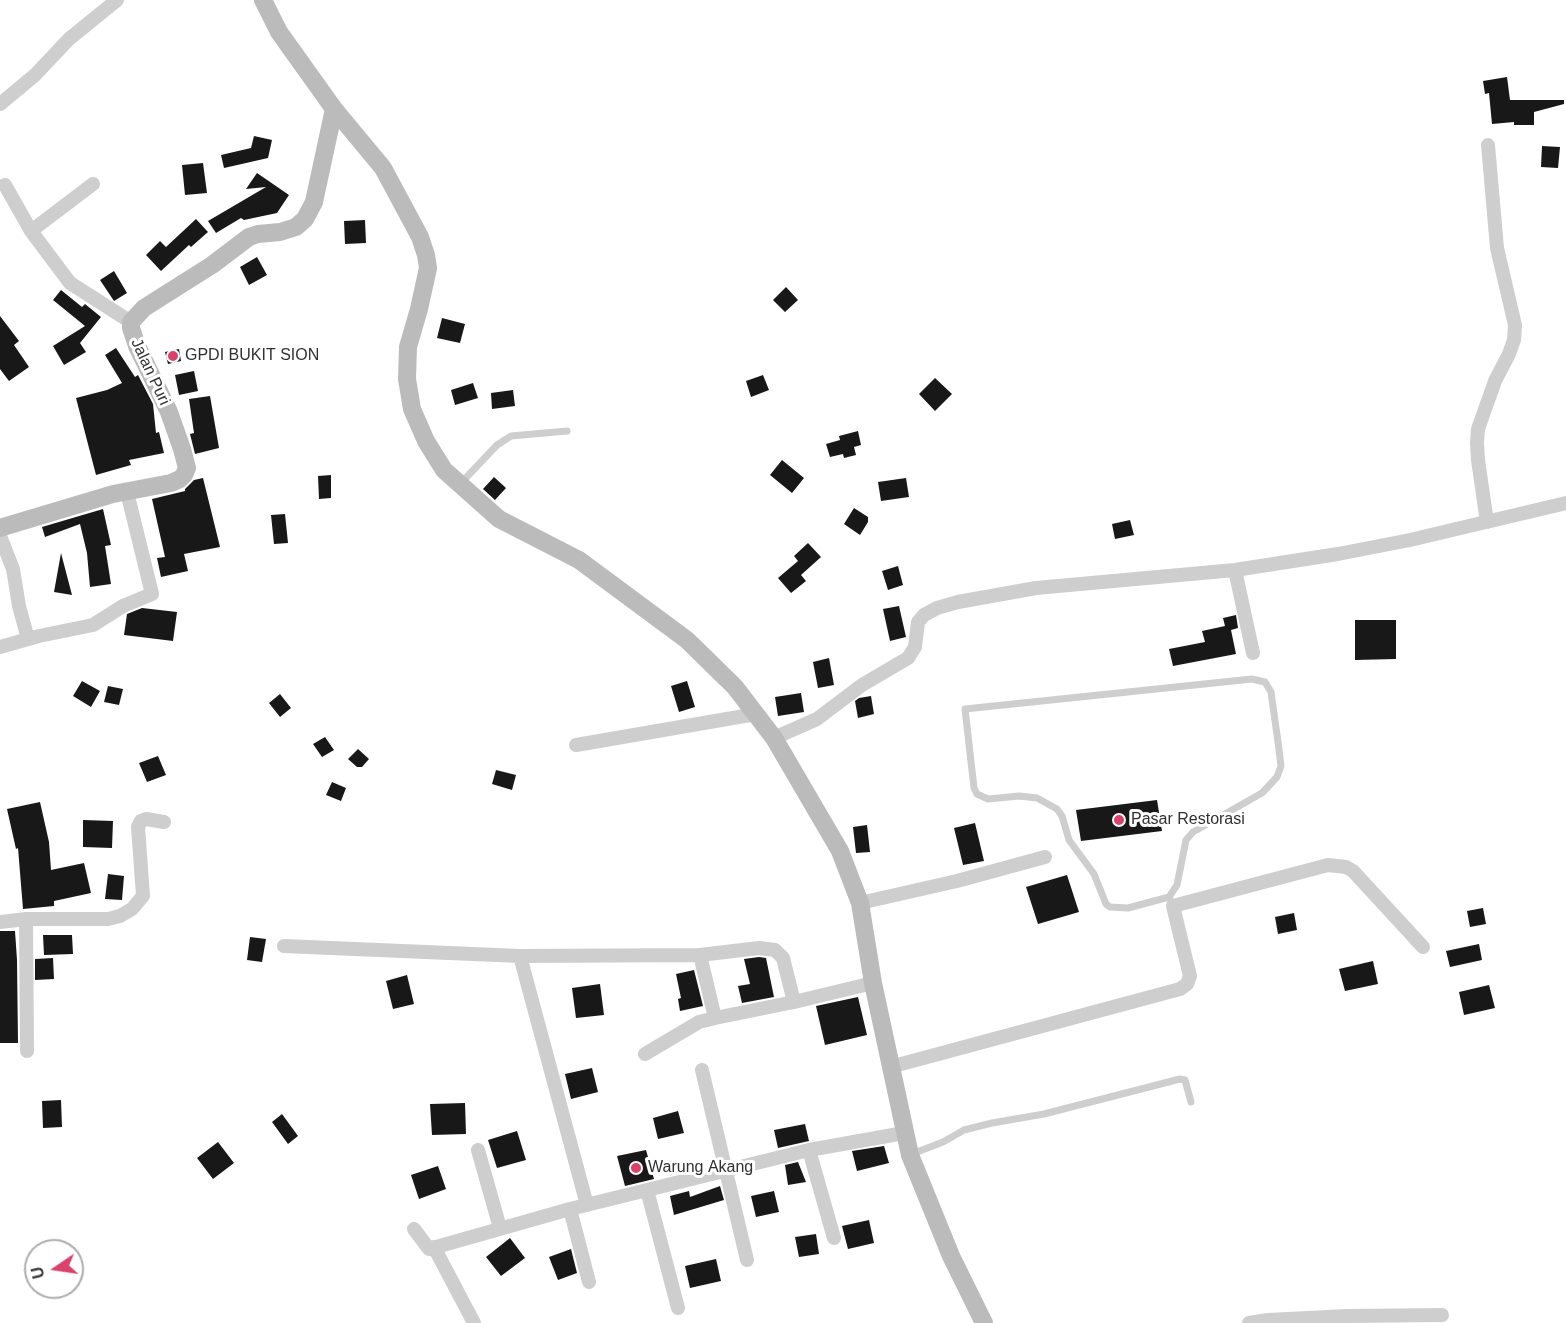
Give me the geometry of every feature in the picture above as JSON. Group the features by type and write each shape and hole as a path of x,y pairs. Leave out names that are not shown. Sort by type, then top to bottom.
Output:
{"street":[{"path":"0,104 36,75 69,39 117,0"},
{"path":"263,0 279,32 334,109 383,168 400,198 426,255 428,268 408,347 406,379 412,409 426,441 444,470 499,519 579,560 687,640 735,687 774,738 840,851 860,903 873,983 910,1155 951,1256 984,1323"},
{"name":"Jalan Puri","path":"0,528 180,479 187,468 169,412 137,346 131,322 144,308 212,265 249,237 296,227 305,219 314,202 334,109"},
{"path":"1487,522 1477,443 1479,429 1496,381 1514,340 1515,325 1497,248 1488,146"},
{"path":"31,231 93,184"},
{"path":"5,185 31,231 70,283 131,322"},
{"path":"0,647 93,625 123,606 152,594 127,492"},
{"path":"774,738 817,719 862,685 908,658 915,647 918,622 924,615 937,608 1036,588 1235,570 1410,540 1566,503"},
{"path":"0,536 13,569 28,639"},
{"path":"1235,570 1253,653"},
{"path":"576,745 756,714"},
{"path":"0,922 26,919 108,919 120,916 132,909 142,896 138,826 146,819 164,822"},
{"path":"860,903 957,881 1045,857"},
{"path":"890,1067 1180,989 1187,984 1190,976 1171,901 1328,864 1346,867 1353,872 1423,947"},
{"path":"26,919 27,1052"},
{"path":"284,946 520,956 700,955 759,948 775,950 783,958 794,1002"},
{"path":"700,955 715,1018"},
{"path":"520,956 588,1205"},
{"path":"645,1054 699,1022 873,983"},
{"path":"702,1070 747,1260"},
{"path":"414,1230 429,1249 570,1209 727,1170 809,1150 904,1133"},
{"path":"478,1150 500,1228"},
{"path":"809,1150 834,1238"},
{"path":"647,1190 678,1308"},
{"path":"570,1209 589,1282"},
{"path":"434,1247 474,1323"},
{"path":"1249,1323 1347,1316 1442,1315"}],"lane":[{"path":"460,484 497,445 511,436 567,431"},
{"path":"1252,679 1265,682 1271,692 1278,742 1281,766 1277,777 1262,793 1193,832 1186,840 1177,885 1171,901 1128,908 1110,907 1106,904 1089,866 1069,840 1062,816 1057,809 1037,798 1019,796 988,799 977,794 974,788 965,709 1252,679"},
{"path":"910,1155 943,1142 964,1130 1044,1114 1180,1079 1185,1080 1191,1102"}],"building":[{"path":"1507,77 1510,100 1564,100 1564,104 1534,112 1534,125 1514,125 1514,122 1492,124 1489,93 1485,94 1483,81"},
{"path":"254,136 272,140 268,158 224,168 221,155 251,148"},
{"path":"1542,146 1560,147 1558,168 1541,167"},
{"path":"203,163 207,193 185,195 182,165"},
{"path":"257,173 289,195 277,213 244,220 241,218 216,233 208,221 266,187 246,189"},
{"path":"196,219 208,232 191,247 189,245 161,271 146,255 160,241 166,247"},
{"path":"365,220 366,243 345,244 344,221"},
{"path":"257,257 267,275 249,285 240,267"},
{"path":"114,271 127,293 114,301 100,280"},
{"path":"786,287 798,300 785,312 773,300"},
{"path":"61,290 82,307 85,304 101,317 80,343 86,352 64,365 53,346 85,326 53,300"},
{"path":"0,316 19,341 14,345 29,367 9,381 0,369"},
{"path":"442,318 465,324 460,343 437,338"},
{"path":"116,348 135,377 138,375 153,404 156,433 159,432 164,453 129,460 131,465 96,475 76,398 107,390 122,383 105,355"},
{"name":"GPDI BUKIT SION","path":"179,349 181,361 168,364 165,352"},
{"path":"194,371 198,391 179,395 175,375"},
{"path":"763,375 769,390 751,397 746,381"},
{"path":"935,378 952,394 935,411 919,394"},
{"path":"473,383 478,398 455,405 451,390"},
{"path":"513,390 515,406 492,409 491,393"},
{"path":"210,396 219,448 195,454 190,434 194,433 189,399"},
{"path":"858,431 861,445 854,447 856,455 844,458 843,454 830,457 826,444 840,440 839,436"},
{"path":"782,460 804,478 792,493 770,475"},
{"path":"331,475 331,498 319,499 318,476"},
{"path":"494,477 506,488 495,500 483,489"},
{"path":"203,478 220,547 184,554 188,571 161,577 157,558 165,557 152,499 185,491 194,480"},
{"path":"906,478 909,497 881,501 878,482"},
{"path":"854,508 868,517 868,522 860,535 844,524"},
{"path":"103,509 111,545 105,546 111,584 90,587 87,553 80,524 45,537 42,527"},
{"path":"285,514 288,543 274,544 271,515"},
{"path":"1130,520 1134,535 1115,539 1112,524"},
{"path":"808,543 821,557 801,575 806,581 791,593 778,578 798,561 794,556"},
{"path":"61,553 72,595 54,592"},
{"path":"898,566 903,585 888,590 882,571"},
{"path":"899,606 906,637 890,641 883,609"},
{"path":"142,608 177,612 173,641 124,635 127,614"},
{"path":"1236,615 1238,628 1231,630 1236,654 1173,666 1169,649 1205,642 1202,631 1225,626 1223,618"},
{"path":"1355,620 1396,620 1396,659 1355,660"},
{"path":"829,658 834,685 818,688 813,662"},
{"path":"82,681 100,691 91,707 73,696"},
{"path":"687,681 695,707 679,712 671,686"},
{"path":"108,686 123,689 119,705 104,702"},
{"path":"801,693 804,712 778,716 775,697"},
{"path":"280,694 291,708 280,717 269,703"},
{"path":"871,696 874,714 858,718 855,701"},
{"path":"325,737 334,750 322,757 313,744"},
{"path":"358,749 369,759 362,767 357,767 348,759"},
{"path":"158,756 166,775 147,782 139,763"},
{"path":"496,770 516,775 512,790 492,784"},
{"path":"332,782 346,788 341,801 326,795"},
{"name":"Pasar Restorasi","path":"1157,800 1162,831 1081,841 1076,810"},
{"path":"40,802 49,842 51,870 84,863 91,893 54,901 54,906 23,909 18,848 16,849 7,809"},
{"path":"83,820 113,821 112,848 83,847"},
{"path":"975,823 984,861 963,865 954,828"},
{"path":"867,825 870,852 856,853 853,827"},
{"path":"108,874 124,876 122,900 105,899"},
{"path":"1067,875 1079,912 1038,924 1026,887"},
{"path":"1483,908 1486,924 1470,927 1467,911"},
{"path":"1294,913 1297,930 1278,934 1275,917"},
{"path":"0,931 15,931 18,1043 0,1043"},
{"path":"43,935 72,935 73,954 44,955"},
{"path":"250,937 266,939 262,962 247,960"},
{"path":"1479,944 1482,960 1450,967 1446,951"},
{"path":"53,958 54,979 35,980 35,959"},
{"path":"766,958 774,997 742,1003 738,986 750,984 744,959"},
{"path":"1373,961 1378,984 1345,991 1339,969"},
{"path":"694,970 703,1006 680,1011 678,999 681,998 676,974"},
{"path":"407,975 414,1004 393,1009 386,981"},
{"path":"600,984 604,1015 576,1018 572,988"},
{"path":"1489,985 1495,1008 1464,1015 1459,992"},
{"path":"858,997 867,1035 825,1045 816,1006"},
{"path":"592,1068 598,1092 571,1099 565,1074"},
{"path":"61,1100 62,1127 43,1128 42,1101"},
{"path":"465,1103 466,1134 432,1135 430,1104"},
{"path":"678,1111 684,1133 658,1139 653,1118"},
{"path":"282,1114 298,1136 288,1144 272,1122"},
{"path":"805,1124 809,1141 778,1148 774,1130"},
{"path":"517,1131 526,1160 497,1168 488,1140"},
{"path":"218,1142 234,1163 213,1179 197,1158"},
{"path":"884,1146 889,1163 857,1171 852,1151"},
{"name":"Warung Akang","path":"646,1150 654,1179 625,1186 617,1156"},
{"path":"798,1162 806,1182 788,1185 785,1165"},
{"path":"438,1166 446,1189 419,1199 411,1175"},
{"path":"720,1186 724,1200 674,1215 670,1196 689,1191 690,1197"},
{"path":"774,1191 779,1212 756,1217 751,1196"},
{"path":"869,1220 874,1243 848,1249 842,1226"},
{"path":"816,1234 819,1254 799,1257 795,1237"},
{"path":"510,1238 525,1258 501,1276 486,1257"},
{"path":"571,1249 577,1273 558,1280 549,1257"},
{"path":"716,1259 721,1281 690,1288 685,1266"}],"place":[{"name":"GPDI BUKIT SION","path":"173,356"},
{"name":"Pasar Restorasi","path":"1119,820"},
{"name":"Warung Akang","path":"636,1168"}]}
